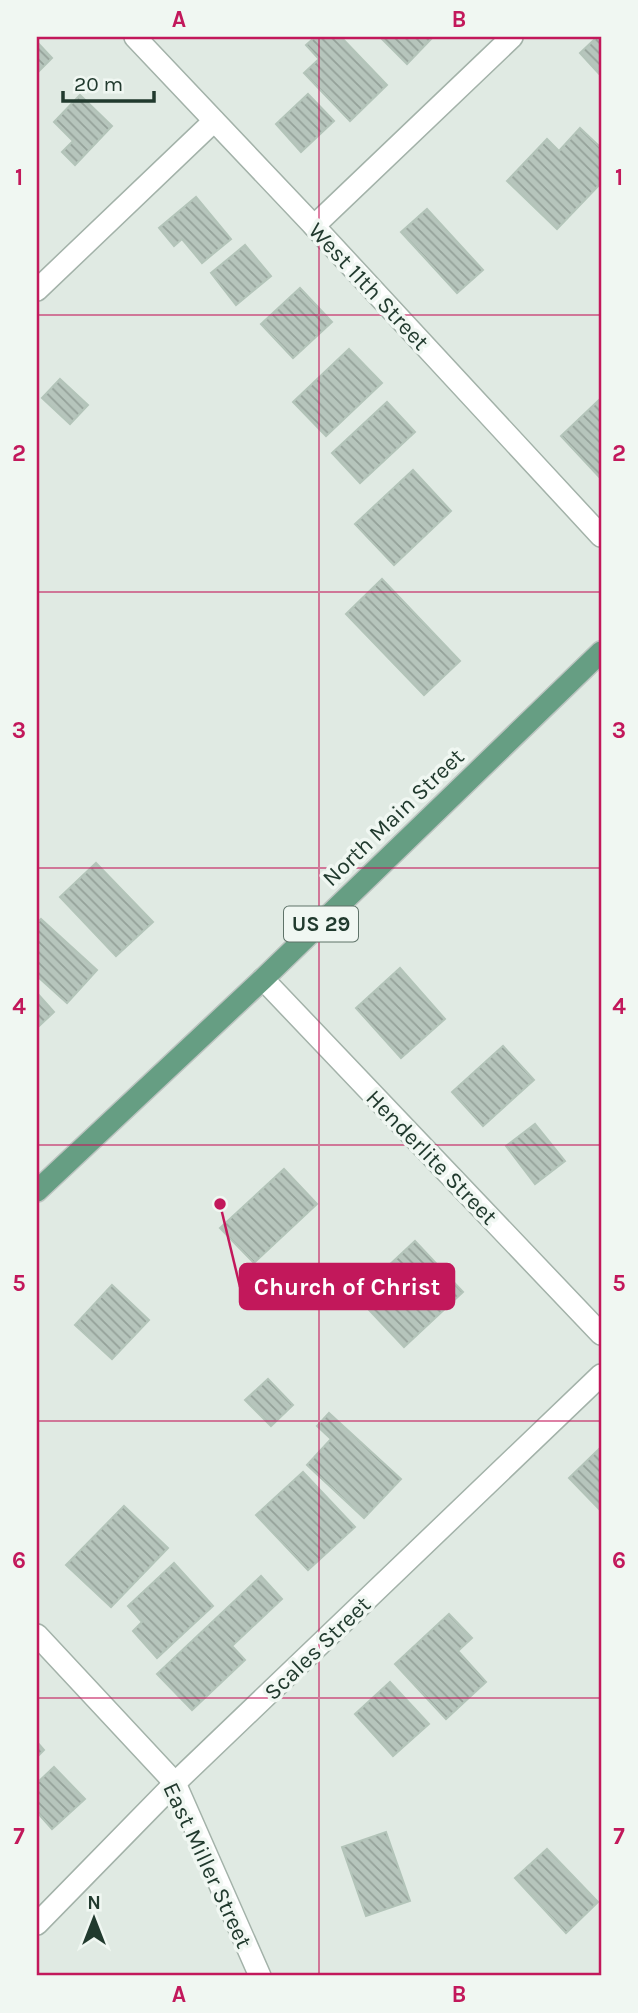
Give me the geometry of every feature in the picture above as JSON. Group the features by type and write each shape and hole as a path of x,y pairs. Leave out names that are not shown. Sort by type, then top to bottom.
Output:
{"main road":[{"name":"North Main Street","path":"37,1191 263,979 601,653"}],"street":[{"name":"West 11th Street","path":"135,37 601,536"},
{"path":"314,226 512,37"},
{"path":"37,290 214,121"},
{"name":"Henderlite Street","path":"263,979 601,1334"},
{"name":"Scales Street","path":"37,1924 175,1783 601,1375"},
{"name":"East Miller Street","path":"37,1635 175,1783 260,1976"}],"building":[{"path":"315,37 341,37 387,85 350,121 304,73 319,59 306,45"},
{"path":"380,37 433,37 407,64"},
{"path":"597,37 601,37 601,76 580,53"},
{"path":"37,42 52,58 37,73"},
{"path":"308,94 334,121 301,152 276,124"},
{"path":"80,95 112,126 75,165 62,152 73,141 54,122"},
{"path":"580,128 601,148 601,183 557,229 507,181 547,139 559,151"},
{"path":"196,197 231,239 202,263 182,239 174,246 159,228"},
{"path":"427,209 483,270 457,293 401,232"},
{"path":"245,245 271,276 236,305 211,273"},
{"path":"300,288 332,322 293,358 261,324"},
{"path":"349,349 382,383 326,436 293,402"},
{"path":"60,379 88,405 70,424 42,398"},
{"path":"601,398 601,479 561,436"},
{"path":"387,402 415,432 360,483 332,453"},
{"path":"413,470 451,511 394,565 355,524"},
{"path":"382,579 460,661 424,695 346,614"},
{"path":"96,863 153,922 116,956 60,897"},
{"path":"41,919 97,970 67,1003 37,976 37,923"},
{"path":"400,968 445,1019 401,1058 356,1008"},
{"path":"37,993 54,1012 37,1028"},
{"path":"503,1046 534,1080 483,1126 452,1092"},
{"path":"535,1124 565,1161 535,1184 506,1146"},
{"path":"284,1169 317,1204 254,1263 220,1228"},
{"path":"415,1241 463,1292 404,1347 356,1296"},
{"path":"112,1285 149,1320 112,1359 75,1325"},
{"path":"268,1379 293,1405 271,1426 245,1400"},
{"path":"329,1413 401,1479 364,1518 307,1465 331,1439 317,1426"},
{"path":"601,1447 601,1511 569,1478"},
{"path":"303,1472 355,1527 308,1570 256,1515"},
{"path":"124,1506 168,1548 111,1607 66,1565"},
{"path":"174,1563 213,1606 157,1658 133,1631 142,1622 128,1606"},
{"path":"261,1576 282,1599 232,1646 245,1660 192,1710 157,1674"},
{"path":"449,1614 472,1638 458,1651 486,1682 446,1719 395,1664"},
{"path":"390,1682 429,1724 393,1756 355,1714"},
{"path":"37,1742 44,1750 37,1757"},
{"path":"54,1767 85,1799 52,1829 37,1812 37,1783"},
{"path":"386,1832 410,1901 366,1916 342,1847"},
{"path":"547,1849 598,1902 566,1933 515,1878"}],"place":[{"name":"Church of Christ","path":"220,1204"}]}
